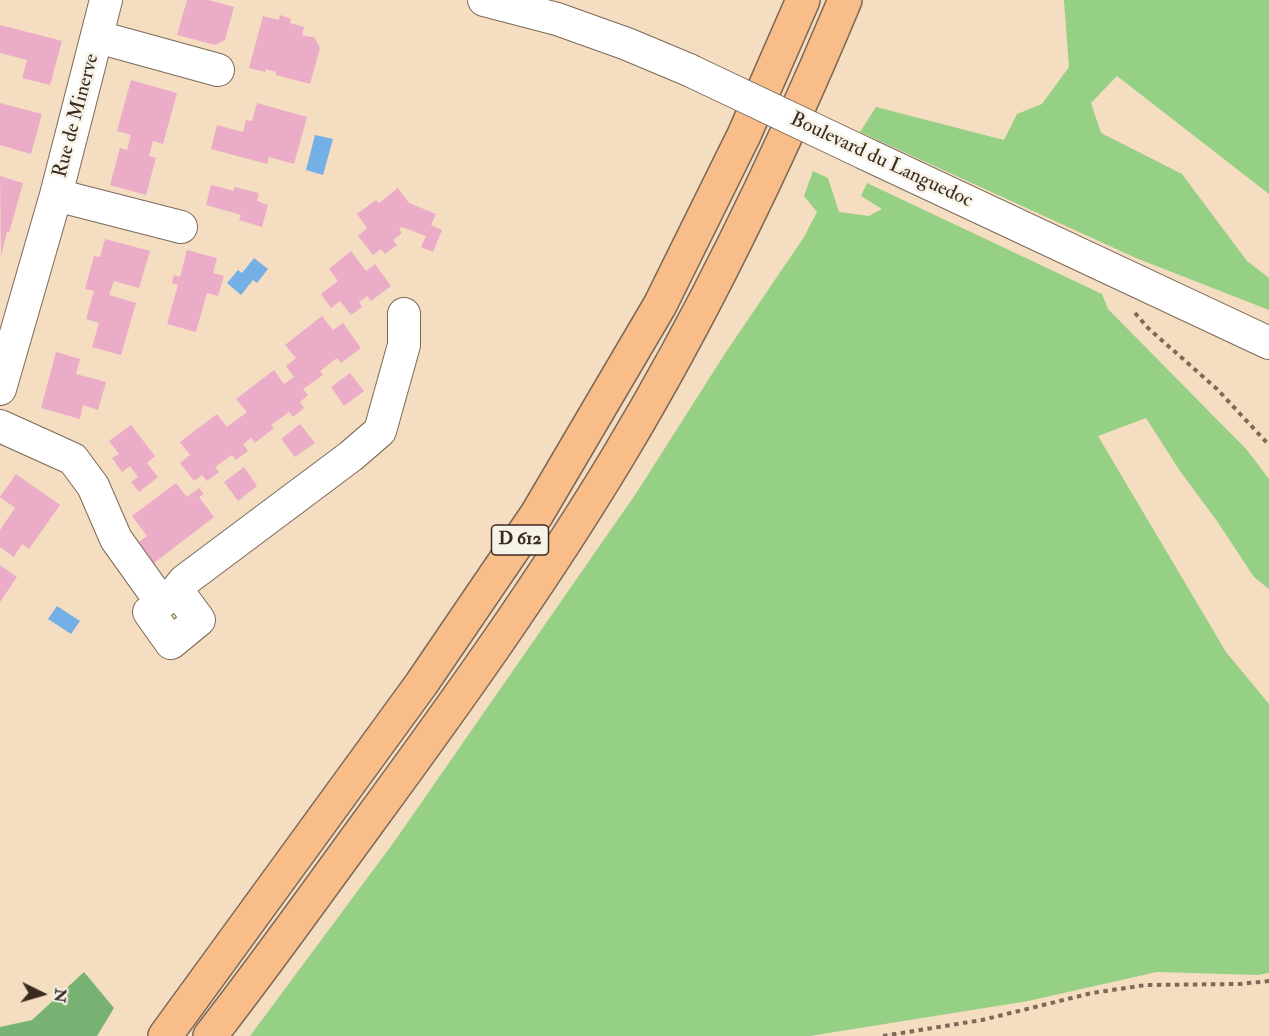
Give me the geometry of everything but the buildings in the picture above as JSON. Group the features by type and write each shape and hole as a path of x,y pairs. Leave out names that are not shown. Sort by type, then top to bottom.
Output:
{"highway":[{"name":"D 612","path":"165,1036 429,675 537,514 660,305 744,135 803,0"},
{"name":"D 612","path":"210,1036 440,725 528,598 619,454 670,365 753,206 845,0"}],"street":[{"name":"Rue de Minerve","path":"0,389 11,317 56,195 106,0"},
{"name":"Rue de Minerve","path":"98,37 115,0"},
{"name":"Boulevard du Languedoc","path":"484,0 557,19 627,44 689,70 1269,343"},
{"name":"Rue de Minerve","path":"98,37 218,70"},
{"name":"Rue de Minerve","path":"56,195 181,227"},
{"path":"0,426 73,459 93,486 116,539 169,596 184,581 351,456 380,430 404,345 404,314"}],"path":[{"path":"1127,276 1130,307 1148,328 1217,389 1269,445"},
{"path":"883,1036 982,1020 1092,993 1146,985 1240,984 1269,981"}],"green space":[{"path":"1064,0 1269,0 1269,194 1117,76 1091,103 1101,133 1182,174 1247,261 1269,278 1269,310 1136,258 860,132 876,107 1004,140 1017,114 1042,104 1069,67"},
{"path":"813,171 828,178 839,212 869,216 882,209 861,196 867,183 1102,294 1108,309 1247,450 1269,479 1269,589 1254,577 1146,418 1098,436 1226,652 1269,704 1269,973 1258,975 1157,972 1028,1001 810,1036 250,1036 394,842 637,492 726,352 804,237 817,212 804,196"},
{"path":"84,972 114,1008 97,1036 0,1036 0,1027 32,1020"}],"water":[{"path":"315,135 333,139 323,175 306,170"},
{"path":"254,258 268,269 257,283 253,280 241,295 227,283 238,270 242,273"},
{"path":"57,606 80,621 71,634 48,619"}]}
